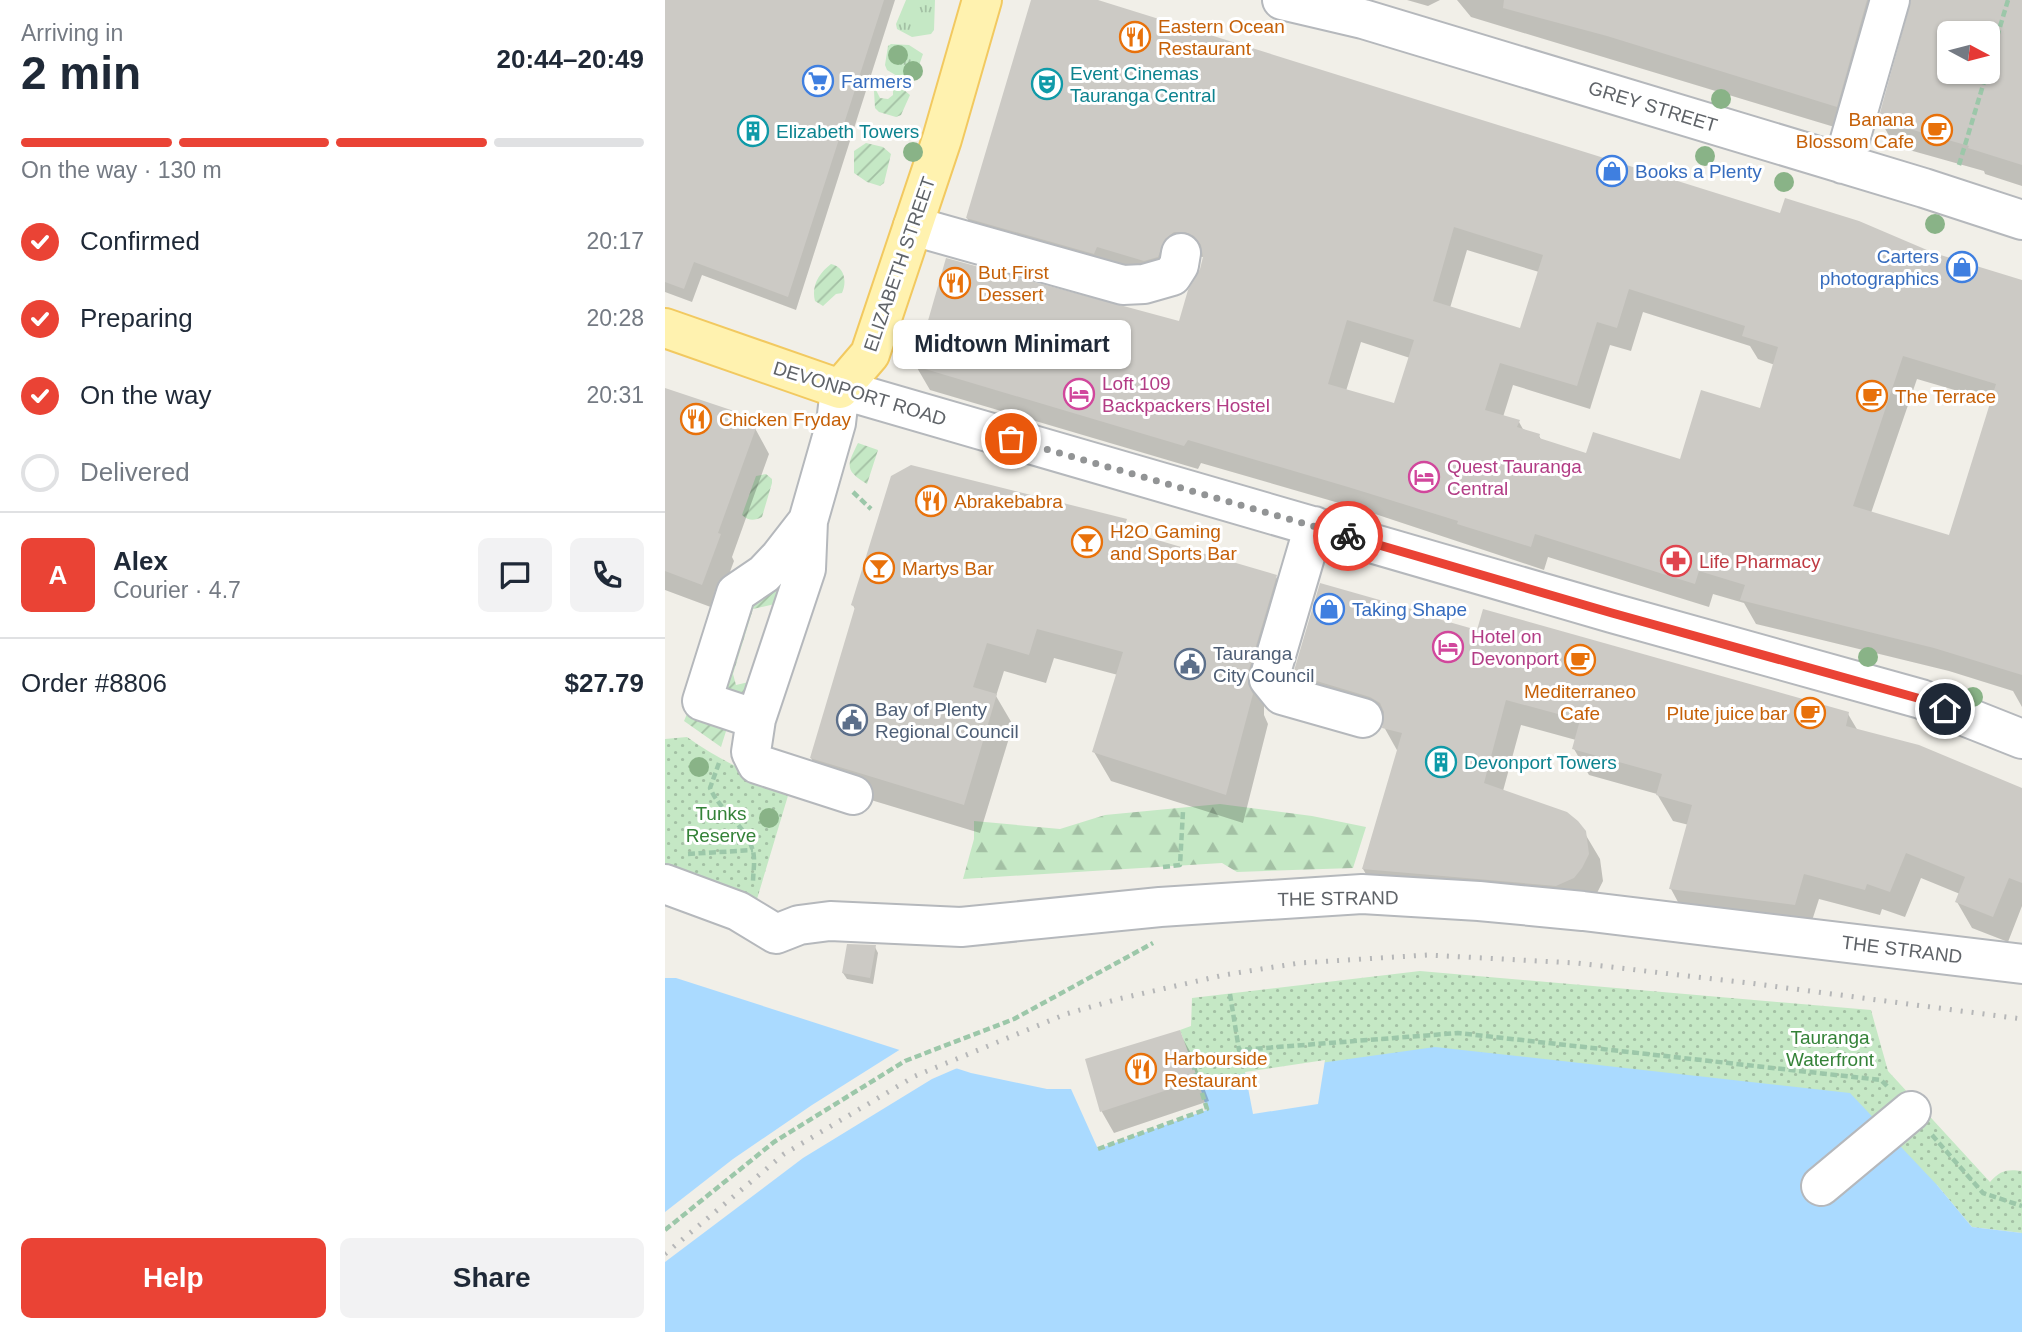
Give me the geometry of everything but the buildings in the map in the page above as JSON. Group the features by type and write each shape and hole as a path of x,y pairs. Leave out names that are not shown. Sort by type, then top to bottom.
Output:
{"main road":[{"name":"ELIZABETH STREET","path":"840,388 870,354 942,139 982,0"},
{"name":"DEVONPORT ROAD","path":"665,328 840,388"}],"street":[{"name":"GREY STREET","path":"1282,0 1363,19 2022,220"},
{"path":"1843,164 1890,0"},
{"path":"913,226 1123,285 1144,284 1172,276 1179,265 1181,253"},
{"path":"840,388 836,423 808,521 806,569 746,716 751,752 757,764 853,795"},
{"name":"DEVONPORT ROAD","path":"840,388 1612,613 1921,699 2022,739"},
{"path":"746,716 702,701 736,593 764,574 808,521"},
{"path":"1314,526 1269,678 1282,695 1363,718"},
{"name":"THE STRAND","path":"665,884 738,911 776,934 799,925 830,921 961,927 1160,906 1375,895 1570,909 2022,964"},
{"path":"1821,1186 1911,1111"}],"path":[{"path":"2000,27 2008,0"},
{"path":"1949,197 1982,84"},
{"path":"862,500 871,509"},
{"path":"738,911 752,896 753,850 741,828 727,816 710,788 746,716"},
{"path":"1163,867 1180,865 1184,811"},
{"path":"690,854 753,850"},
{"path":"665,1230 774,1142 905,1061 1014,1019 1151,944"},
{"path":"1230,994 1239,1050 1458,1033 1881,1080 1983,1193 2022,1206"},
{"path":"1098,1149 1207,1110 1191,1058"}],"green space":[{"path":"906,0 935,0 934,30 931,34 912,37 897,29 896,24"},
{"path":"909,45 923,54 915,77 899,77 887,70 885,65 888,46"},
{"path":"898,85 910,95 901,115 896,117 879,112 875,108 874,91 876,90 880,98 888,99 893,95 893,87"},
{"path":"866,143 883,147 891,154 884,183 880,186 867,182 854,173 854,151"},
{"path":"831,264 842,272 844,289 823,306 815,301 814,290 823,271"},
{"path":"858,443 878,450 867,484 851,471 850,462"},
{"path":"766,474 772,479 772,483 762,517 754,520 747,518 742,515 756,476"},
{"path":"792,564 779,603 753,609 733,674 736,685 753,681 746,694 724,690 740,612"},
{"path":"687,714 727,728 721,747 684,721"},
{"name":"Tunks Reserve","path":"687,737 737,767 790,789 757,899 665,875 665,739"},
{"path":"1220,804 1312,816 1366,827 1353,868 1237,872 1222,863 963,879 974,839 974,821 1060,829 1105,815"},
{"name":"Tauranga Waterfront","path":"1420,971 1871,1010 1888,1071 1990,1182 2004,1172 2022,1171 2022,1233 1972,1227 1937,1185 1245,1075 1198,1080 1180,1030 1191,1026 1192,998"}],"water":[{"path":"665,978 676,978 971,1073 1047,1089 1071,1089 1098,1149 1207,1110 1198,1080 1435,1047 1850,1093 1937,1185 1972,1227 2022,1233 2022,1332 665,1332"}],"pier":[{"path":"904,1047 962,1066 932,1079 803,1158 665,1262 665,1212 733,1159"},
{"path":"1325,1060 1318,1104 1253,1114 1245,1072"}],"railway":[{"path":"665,1254 784,1154 915,1076 1066,1014 1118,999 1224,975 1299,963 1427,955 1576,963 2022,1019"}],"way so far":[{"path":"1011,439 1348,536"}],"place":[{"name":"Eastern Ocean Restaurant","path":"1135,37"},
{"name":"Farmers","path":"818,81"},
{"name":"Event Cinemas Tauranga Central","path":"1047,84"},
{"name":"Banana Blossom Cafe","path":"1937,130"},
{"name":"Elizabeth Towers","path":"753,131"},
{"name":"Books a Plenty","path":"1612,171"},
{"name":"Carters photographics","path":"1962,267"},
{"name":"But First Dessert","path":"955,283"},
{"name":"Loft 109 Backpackers Hostel","path":"1079,394"},
{"name":"The Terrace","path":"1872,396"},
{"name":"Chicken Fryday","path":"696,419"},
{"name":"Midtown Minimart","path":"1011,439"},
{"name":"Quest Tauranga Central","path":"1424,477"},
{"name":"Abrakebabra","path":"931,501"},
{"name":"H2O Gaming and Sports Bar","path":"1087,542"},
{"name":"Life Pharmacy","path":"1676,561"},
{"name":"Martys Bar","path":"879,568"},
{"name":"Taking Shape","path":"1329,609"},
{"name":"Hotel on Devonport","path":"1448,647"},
{"name":"Mediterraneo Cafe","path":"1580,660"},
{"name":"Tauranga City Council","path":"1190,664"},
{"name":"Plute juice bar","path":"1810,713"},
{"name":"Bay of Plenty Regional Council","path":"852,720"},
{"name":"Devonport Towers","path":"1441,762"},
{"name":"Harbourside Restaurant","path":"1141,1069"}],"route":[{"path":"1348,536 1921,699 1945,709"}]}
